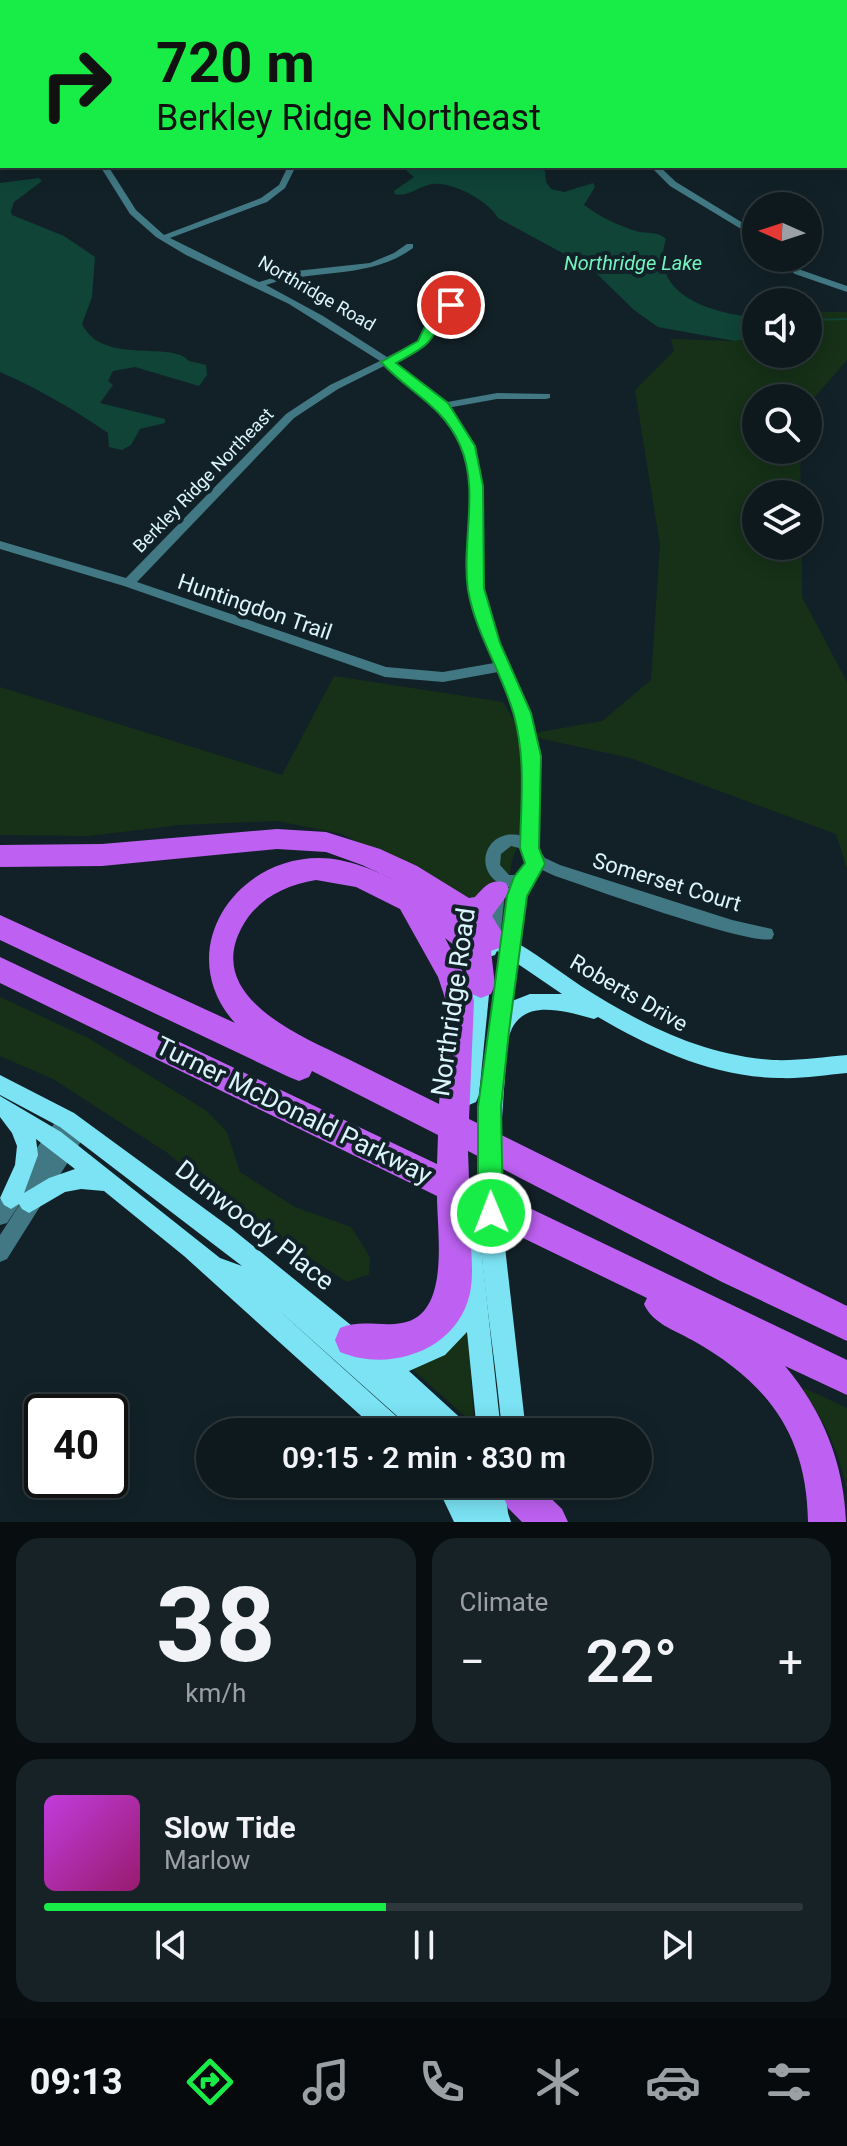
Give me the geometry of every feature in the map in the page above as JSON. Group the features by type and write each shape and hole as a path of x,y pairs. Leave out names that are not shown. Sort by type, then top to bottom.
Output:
{"highway":[{"path":"0,856 74,856 277,839 326,842 381,861 457,905 479,919 493,944"},
{"path":"493,944 407,899 351,875 319,869 301,871 254,891 235,912 223,938 222,970 230,993 252,1021 275,1037 748,1276"},
{"path":"457,905 482,908 494,879"},
{"path":"352,1340 400,1341 418,1336 434,1326 445,1313 453,1293 462,1243 453,1131 467,1039 451,973 407,899"},
{"name":"Turner McDonald Parkway","path":"0,927 847,1324"},
{"path":"481,985 481,957 493,944"},
{"name":"Turner McDonald Parkway","path":"0,969 847,1378"},
{"path":"407,1164 708,1331 756,1362 796,1410 813,1441 823,1476 827,1522"},
{"path":"508,1504 549,1522"}],"street":[{"name":"Northridge Road","path":"105,168 132,212 163,238 259,285 387,362 443,406 461,432 472,461 476,486 476,588 483,619 522,713 530,744 534,784 530,812 531,851 535,864 493,944"},
{"path":"163,238 264,200 282,186 291,168"},
{"path":"656,168 673,184 742,226"},
{"path":"259,285 301,273 370,268 393,259 410,246"},
{"path":"798,272 847,289"},
{"name":"Berkley Ridge Northeast","path":"128,583 290,416 334,387 423,343 431,333 437,312 461,302"},
{"path":"443,406 497,396 546,396"},
{"name":"Huntingdon Trail","path":"0,545 128,583 385,672 443,677 501,667"},
{"name":"Northridge Road","path":"512,1418 494,1259 489,1107 497,1052 492,852 523,827 530,812"},
{"path":"506,842 518,842 531,851"},
{"name":"Somerset Court","path":"531,851 540,862 555,870 732,927 766,934"},
{"name":"Somerset Court","path":"528,875 555,870"},
{"path":"494,879 528,875"},
{"name":"Roberts Drive","path":"493,944 670,1048 728,1064 776,1069 847,1064"},
{"name":"Northridge Road","path":"467,1039 481,985"},
{"path":"497,1052 506,1018 530,1001 559,1001 613,1015"},
{"name":"Dunwoody Place","path":"0,1084 73,1124 223,1236 443,1418"},
{"path":"0,1106 60,1143 210,1263 382,1418"},
{"path":"0,1106 23,1130 29,1146 0,1252"},
{"path":"13,1205 73,1124"},
{"path":"13,1205 60,1181 80,1177 110,1183"},
{"path":"462,1243 474,1298 487,1418"},
{"path":"210,1263 264,1286 285,1301 417,1418"},
{"path":"379,1362 403,1362 438,1349 459,1326 474,1298"},
{"path":"455,1498 468,1522"}],"shaded area":[{"path":"822,312 847,312 847,360 822,389 822,384 742,384 742,464 800,464 801,480 742,480 742,560 802,560 802,597 847,682 847,868 836,834 630,758 524,735 529,804 525,828 512,860 503,915 342,834 277,821 180,825 88,836 0,835 0,687 282,775 334,676 503,702 523,735 602,721 651,680 660,545 635,390 674,351 671,339 742,340 742,368 822,368"},
{"path":"0,997 90,1039 207,1111 227,1132 240,1172 295,1207 351,1227 370,1257 369,1274 347,1282 244,1216 166,1152 53,1079 0,1056"},
{"path":"465,1331 468,1333 474,1418 467,1418 412,1369 412,1366 435,1359"},
{"path":"804,1388 847,1408 847,1492 831,1439"}],"water":[{"name":"Northridge Lake","path":"403,168 540,168 545,171 546,182 551,189 564,192 593,183 595,187 584,205 622,226 663,236 666,239 663,258 666,274 675,287 704,306 742,315 742,340 658,327 634,310 592,269 498,218 487,205 469,194 440,184 427,185 405,194 395,194 394,191 414,177"},
{"path":"39,178 42,181 14,202 12,215 64,236 95,257 92,297 82,324 92,337 120,349 168,352 206,365 207,375 199,386 135,367 113,371 108,381 113,385 100,403 165,419 165,423 140,429 131,445 122,450 109,447 108,433 82,416 0,372 0,183"}],"waterway":[{"path":"822,320 847,319"}],"route":[{"path":"451,305 437,312 431,333 423,343 387,362 443,406 468,446 476,486 476,588 483,619 522,713 534,770 529,848 535,864 521,883 517,896 489,1107 491,1213"}]}
